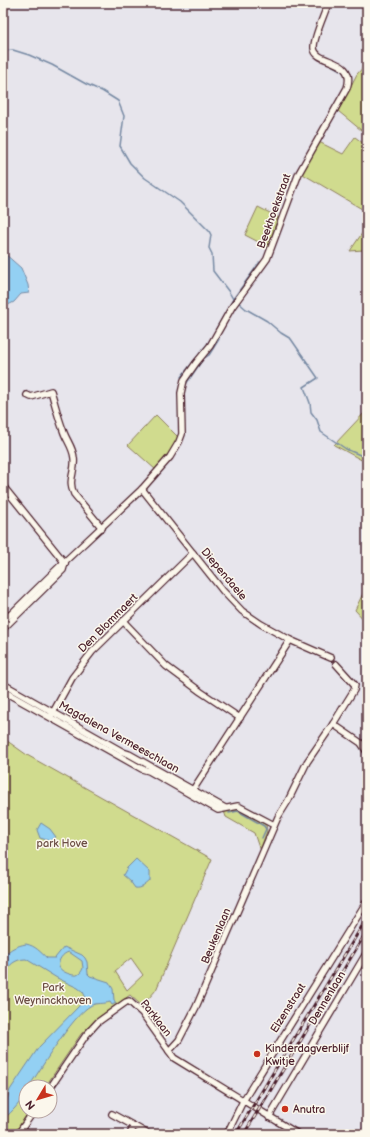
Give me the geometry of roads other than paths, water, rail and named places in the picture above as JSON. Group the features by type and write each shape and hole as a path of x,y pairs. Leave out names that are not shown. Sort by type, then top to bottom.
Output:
{"street":[{"name":"Beekhoekstraat","path":"142,489 176,448 182,434 181,393 184,380 210,346 232,307 267,259 298,174 347,88 349,81 348,72 315,52 314,47 316,38 328,3"},
{"path":"27,396 31,397 51,391 62,429 71,444 73,452 75,463 70,482 72,490 102,528"},
{"path":"4,488 65,563"},
{"path":"3,620 142,489"},
{"name":"Diependaele","path":"142,489 223,591 242,611 261,624 290,640 331,658"},
{"name":"Den Blommaert","path":"52,715 72,678 84,661 99,644 193,553"},
{"path":"3,629 63,570 65,563"},
{"path":"123,621 166,666 240,718"},
{"path":"192,792 290,640"},
{"name":"Beukenlaan","path":"169,1052 178,1040 196,1007 274,826 307,762 333,724 355,687 336,664"},
{"name":"Magdalena Vermeeschlaan","path":"3,684 52,715"},
{"name":"Magdalena Vermeeschlaan","path":"3,690 129,754 192,792 218,810 238,806 274,826"},
{"path":"333,724 361,743 367,752"},
{"name":"Elzenstraat","path":"226,1134 243,1100 367,901"},
{"name":"Dennenlaan","path":"269,1117 367,952"},
{"name":"Parklaan","path":"56,1079 86,1035 98,1022 126,1002 129,1002 142,1013 174,1058 243,1100"},
{"path":"243,1100 298,1134"},
{"path":"112,1114 148,1134"},
{"path":"18,1134 28,1119"},
{"path":"130,1134 134,1126"}],"water":[{"path":"4,253 21,268 28,285 29,293 21,294 14,302 3,307 3,254"},
{"path":"41,823 50,829 56,837 50,841 40,838 37,830"},
{"path":"136,859 150,872 150,881 140,888 135,888 123,875 127,868"},
{"path":"26,944 33,946 47,958 55,958 64,947 82,955 87,962 88,974 90,976 109,982 113,989 114,1000 116,1003 112,1005 110,1002 95,1004 87,1008 69,1027 34,1079 18,1079 18,1104 3,1120 3,1107 10,1090 39,1047 79,1006 85,996 78,988 57,978 26,959 18,960 3,974 5,957 10,950","holes":["69,952 82,961 83,968 79,974 73,975 60,969 59,962 61,958"]}],"waterway":[{"path":"3,51 13,50 29,55 52,65 118,101 124,116 120,146 130,163 145,178 180,202 209,231 211,235 209,248 212,254 213,271 233,299"},
{"path":"328,63 345,74"},
{"path":"216,329 233,299 260,262"},
{"path":"238,302 291,339 318,378 304,387 310,403 311,412 317,420 321,432 346,449 367,458"},
{"path":"181,377 212,338"},
{"path":"186,384 203,359 209,355 219,339"},
{"path":"229,813 238,811 264,826 266,829 262,838"}],"railway":[{"path":"236,1134 367,918"},
{"path":"244,1134 367,931"}],"place":[{"name":"Kinderdagverblijf Kwitje","path":"257,1054"},
{"name":"Anutra","path":"285,1109"}],"park label":[{"name":"park Hove","path":"62,843"},
{"name":"Park Weyninckhoven","path":"53,993"}]}
